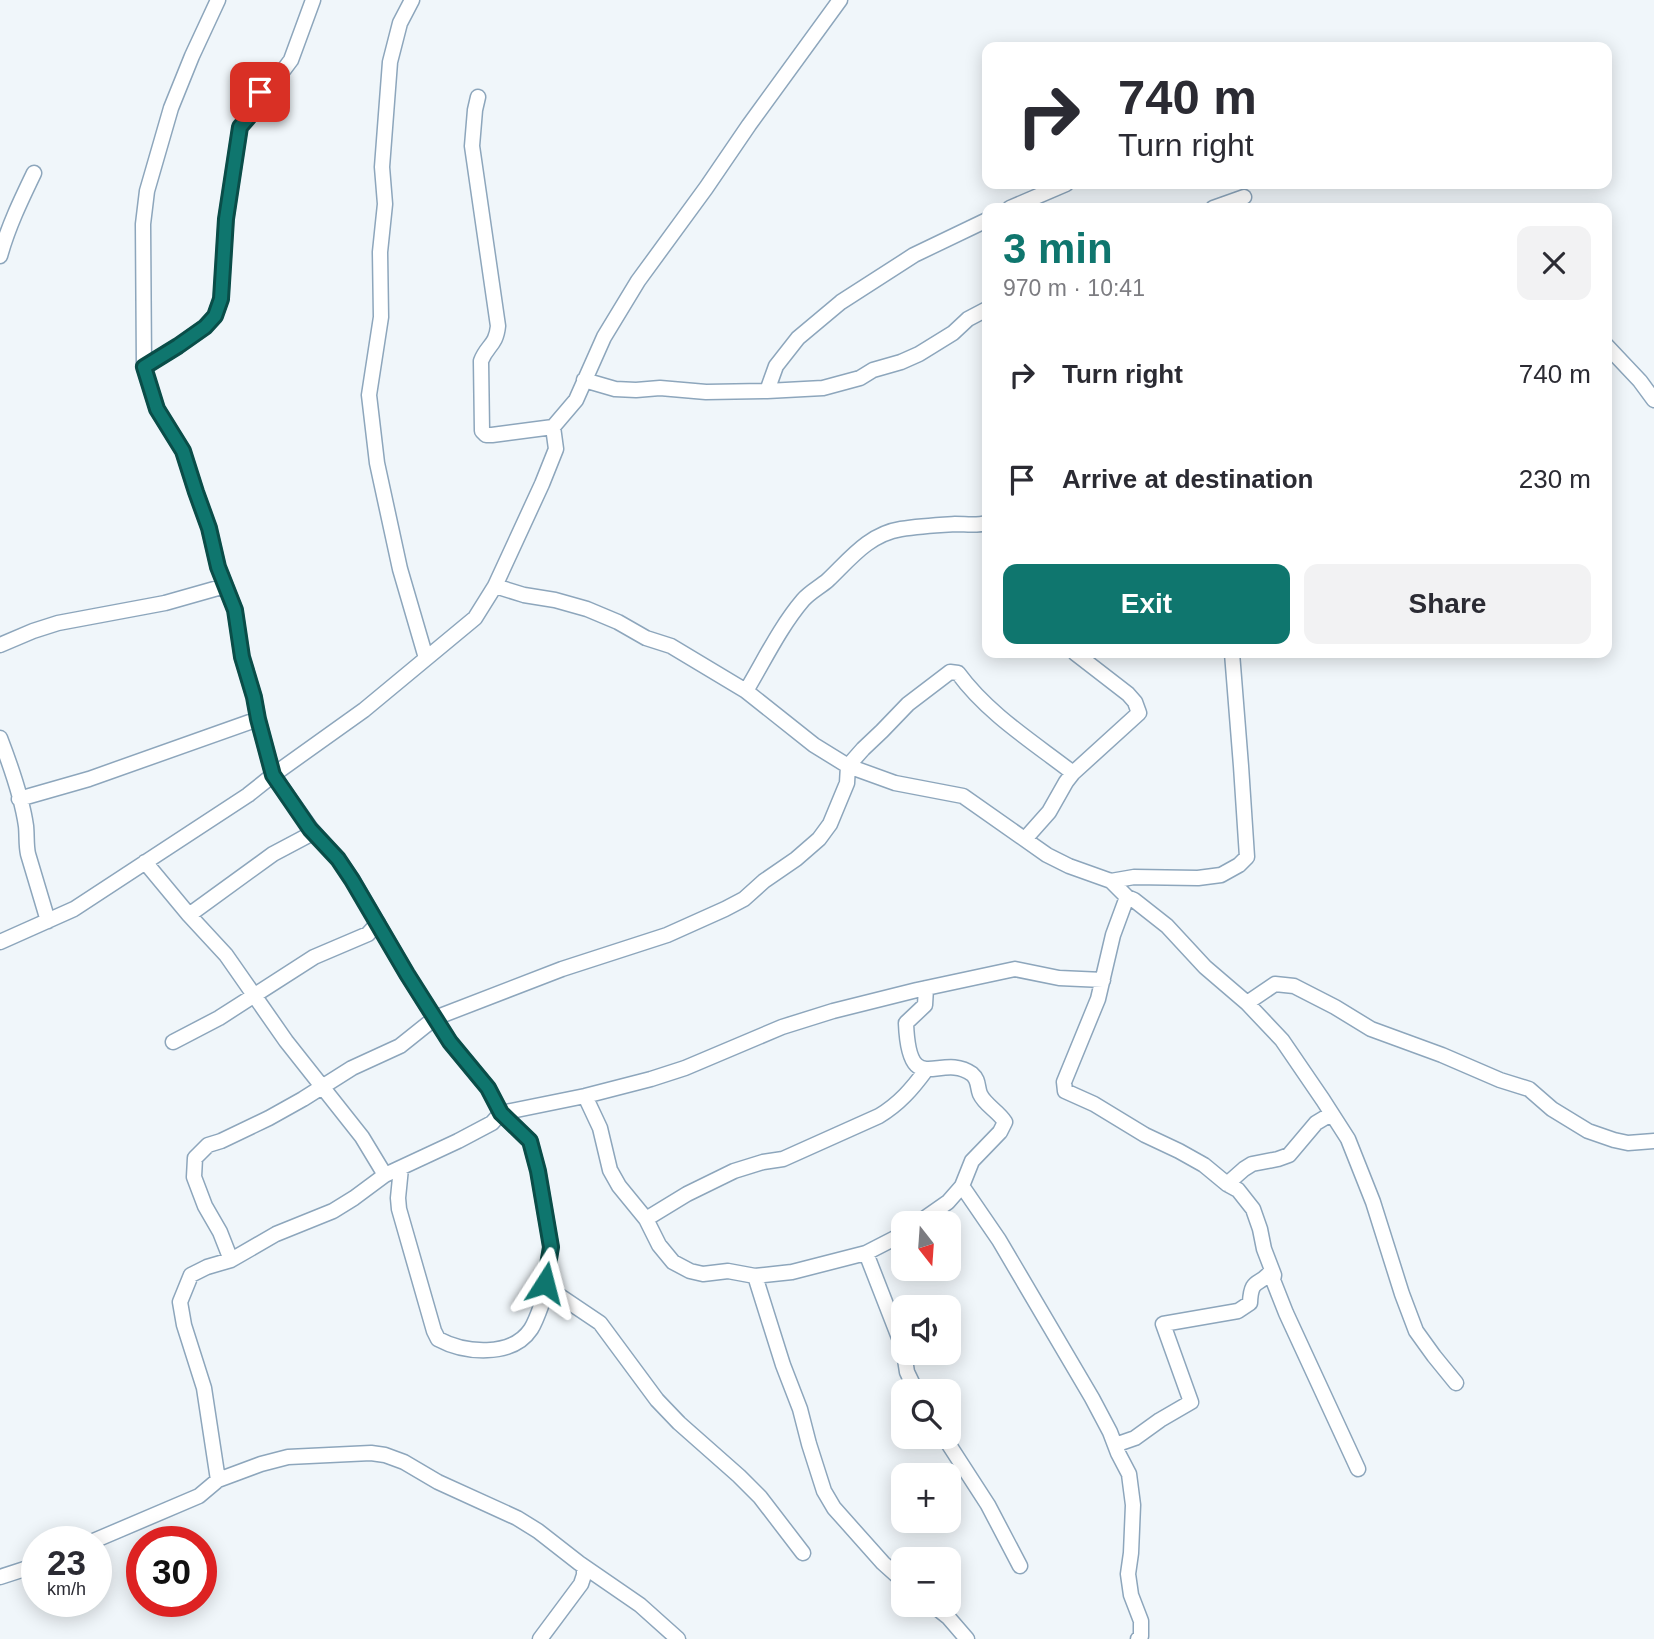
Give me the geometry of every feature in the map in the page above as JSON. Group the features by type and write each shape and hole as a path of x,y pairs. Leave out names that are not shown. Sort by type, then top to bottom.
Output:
{"street":[{"path":"218,0 171,108 147,191 143,224 144,367 157,409 183,451 213,541 218,567 235,610 242,657 273,775 310,829 338,859 352,880 450,1042 488,1088 501,1113 530,1141 551,1247 545,1283 548,1288 600,1323 657,1400 760,1497 803,1553"},
{"path":"144,367 205,327 215,316 221,299 226,219 240,127 252,113 260,92 291,60 313,0"},
{"path":"412,0 400,23 390,62 382,167 385,204 380,253 381,317 369,395 377,463 400,569 426,658"},
{"path":"478,97 472,146 498,326 497,337 481,361 482,431 486,435 492,435 553,427 576,400 616,315 638,281 840,0"},
{"path":"0,256 34,173"},
{"path":"1022,203 1054,189"},
{"path":"1227,203 1244,197"},
{"path":"767,391 776,366 798,338 841,302 914,256 982,222"},
{"path":"584,380 615,389 636,390 660,388 705,392 823,388 860,378 873,370 919,354 982,312"},
{"path":"1612,351 1654,400"},
{"path":"0,942 74,909 248,795 331,736 475,618 495,586 542,484 556,449 553,427"},
{"path":"746,691 804,598 870,540 901,529 982,524"},
{"path":"0,645 58,623 165,603 225,586"},
{"path":"495,586 587,609 646,638 671,646 746,691 814,745 848,766 895,783 963,796 1047,855 1111,881 1127,897 1167,926 1205,967 1247,1003 1282,1040 1311,1080 1348,1139 1373,1202 1416,1331 1456,1382"},
{"path":"1025,839 1049,812 1073,773 1139,713 1128,694 1081,658"},
{"path":"1111,881 1134,877 1198,878 1221,875 1247,857 1232,658"},
{"path":"230,1260 194,1177 195,1158 208,1145 269,1118 352,1068 400,1046 435,1018 562,969 667,934 744,899 819,839 830,824 847,783 848,766 908,704 944,675 953,671 958,673 972,692 998,716 1073,773"},
{"path":"19,799 89,779 258,719"},
{"path":"0,738 26,825 28,854 48,921"},
{"path":"189,915 273,854 307,836 310,829"},
{"path":"145,862 226,955 286,1041 362,1137 385,1175"},
{"path":"1127,897 1113,935 1098,999 1064,1082 1065,1091 1094,1104 1145,1135 1204,1165 1238,1190 1253,1209 1274,1275 1273,1280 1286,1313 1358,1469"},
{"path":"173,1042 219,1018 314,957 368,934 378,923"},
{"path":"218,1480 204,1388 184,1325 180,1302 191,1275 230,1260 276,1234 333,1212 385,1175 492,1123 501,1113 652,1079 782,1027 833,1011 926,988 1015,969 1059,978 1103,980"},
{"path":"1247,1003 1275,984 1294,986 1371,1029 1529,1089 1552,1109 1588,1131 1628,1143 1654,1140"},
{"path":"926,988 925,1005 906,1023 906,1036 913,1059 918,1067 926,1070 958,1067 973,1075 978,1081 980,1094 1005,1122 1000,1132 972,1161 962,1186 948,1202 935,1211"},
{"path":"646,1219 708,1182 763,1162 783,1159 879,1116 893,1108 911,1091 926,1070"},
{"path":"585,1096 600,1128 610,1170 619,1186 646,1219 659,1245 673,1262 690,1271 703,1274 728,1271 755,1276 792,1272 866,1253 891,1240"},
{"path":"1227,1184 1252,1164 1289,1155 1316,1123 1331,1114"},
{"path":"401,1168 399,1209 438,1339 459,1347 481,1350 491,1350 522,1340 531,1329 548,1288"},
{"path":"962,1186 999,1240 1092,1398 1129,1474 1133,1505 1128,1574 1131,1595 1141,1621 1141,1636 1138,1639"},
{"path":"866,1253 891,1319"},
{"path":"1115,1445 1135,1438 1191,1402 1164,1324 1238,1311 1250,1303 1252,1287 1268,1277 1271,1271"},
{"path":"755,1276 779,1354 800,1409 824,1491 834,1508 891,1570"},
{"path":"952,1449 988,1505 1020,1566"},
{"path":"112,1533 198,1496 218,1480 261,1464 288,1457 372,1453 385,1455 404,1462 447,1487 517,1518 640,1605 678,1639"},
{"path":"540,1639 581,1584 584,1567"},
{"path":"0,1577 21,1570"},
{"path":"948,1617 967,1639"}],"route":[{"path":"260,92 252,113 240,127 230,182 221,299 215,316 205,327 144,367 157,409 183,451 213,541 218,567 235,610 242,657 273,775 310,829 338,859 352,880 450,1042 488,1088 501,1113 530,1141 549,1226 551,1247 545,1283"}]}
